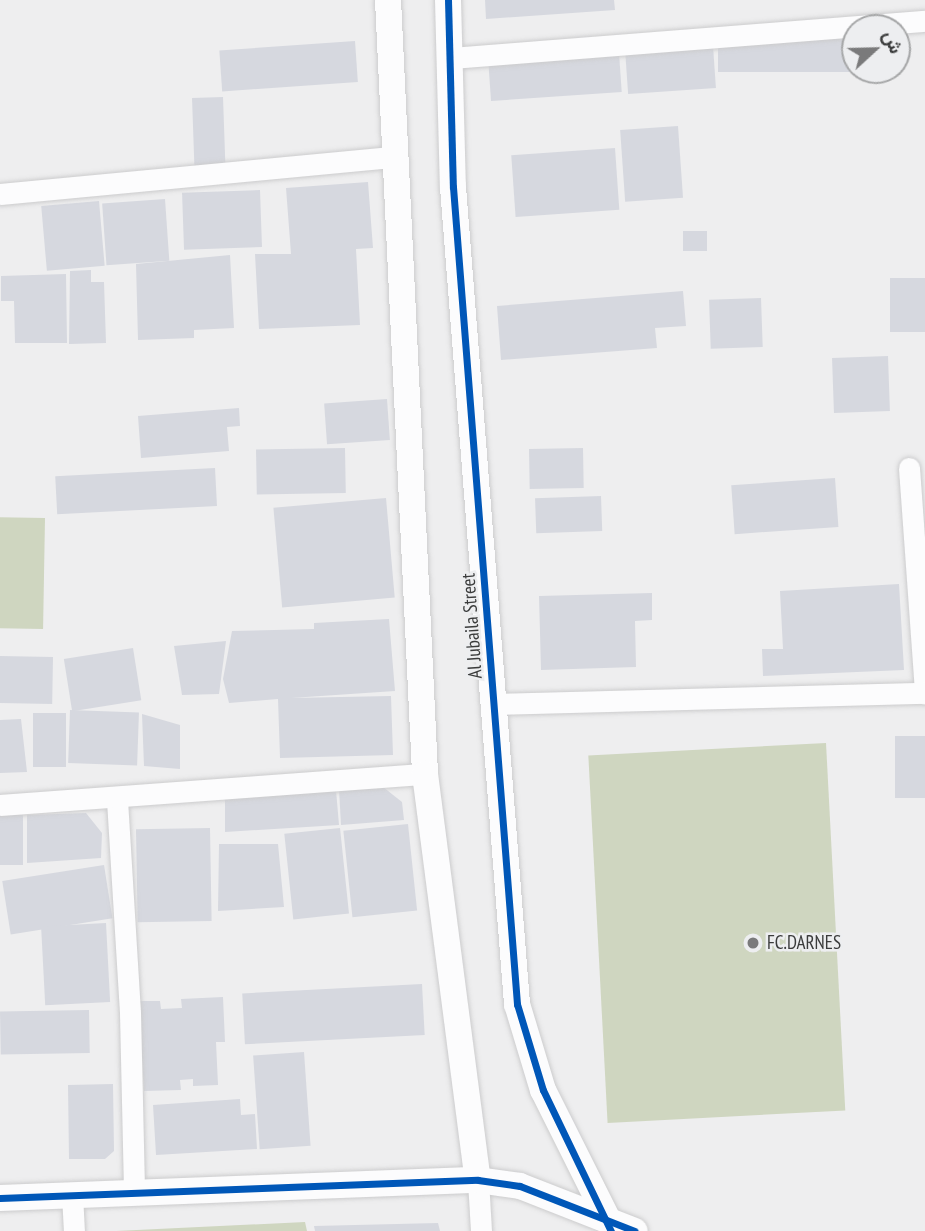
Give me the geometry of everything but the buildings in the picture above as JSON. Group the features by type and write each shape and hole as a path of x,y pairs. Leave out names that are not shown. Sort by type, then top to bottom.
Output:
{"street":[{"path":"388,0 425,774 478,1180 481,1231"},
{"name":"Al Jubaila Street","path":"448,0 452,58 453,187 517,1004 543,1090 619,1229"},
{"path":"452,58 925,21"},
{"path":"0,194 394,157"},
{"path":"494,704 925,693 909,468"},
{"path":"0,805 117,800 425,774"},
{"path":"117,800 130,1013 134,1191"},
{"path":"0,1198 478,1180 520,1186 619,1229"},
{"path":"72,1194 74,1231"}],"green space":[{"path":"0,517 45,518 43,629 0,628"},
{"path":"826,743 845,1110 608,1123 588,755"},
{"path":"305,1222 307,1231 116,1231"}],"cycle path":[{"path":"448,0 453,187 517,1004 543,1090 611,1231"},
{"path":"0,1198 478,1180 520,1186 635,1231"}],"place":[{"name":"FC.DARNES","path":"753,943"}]}
